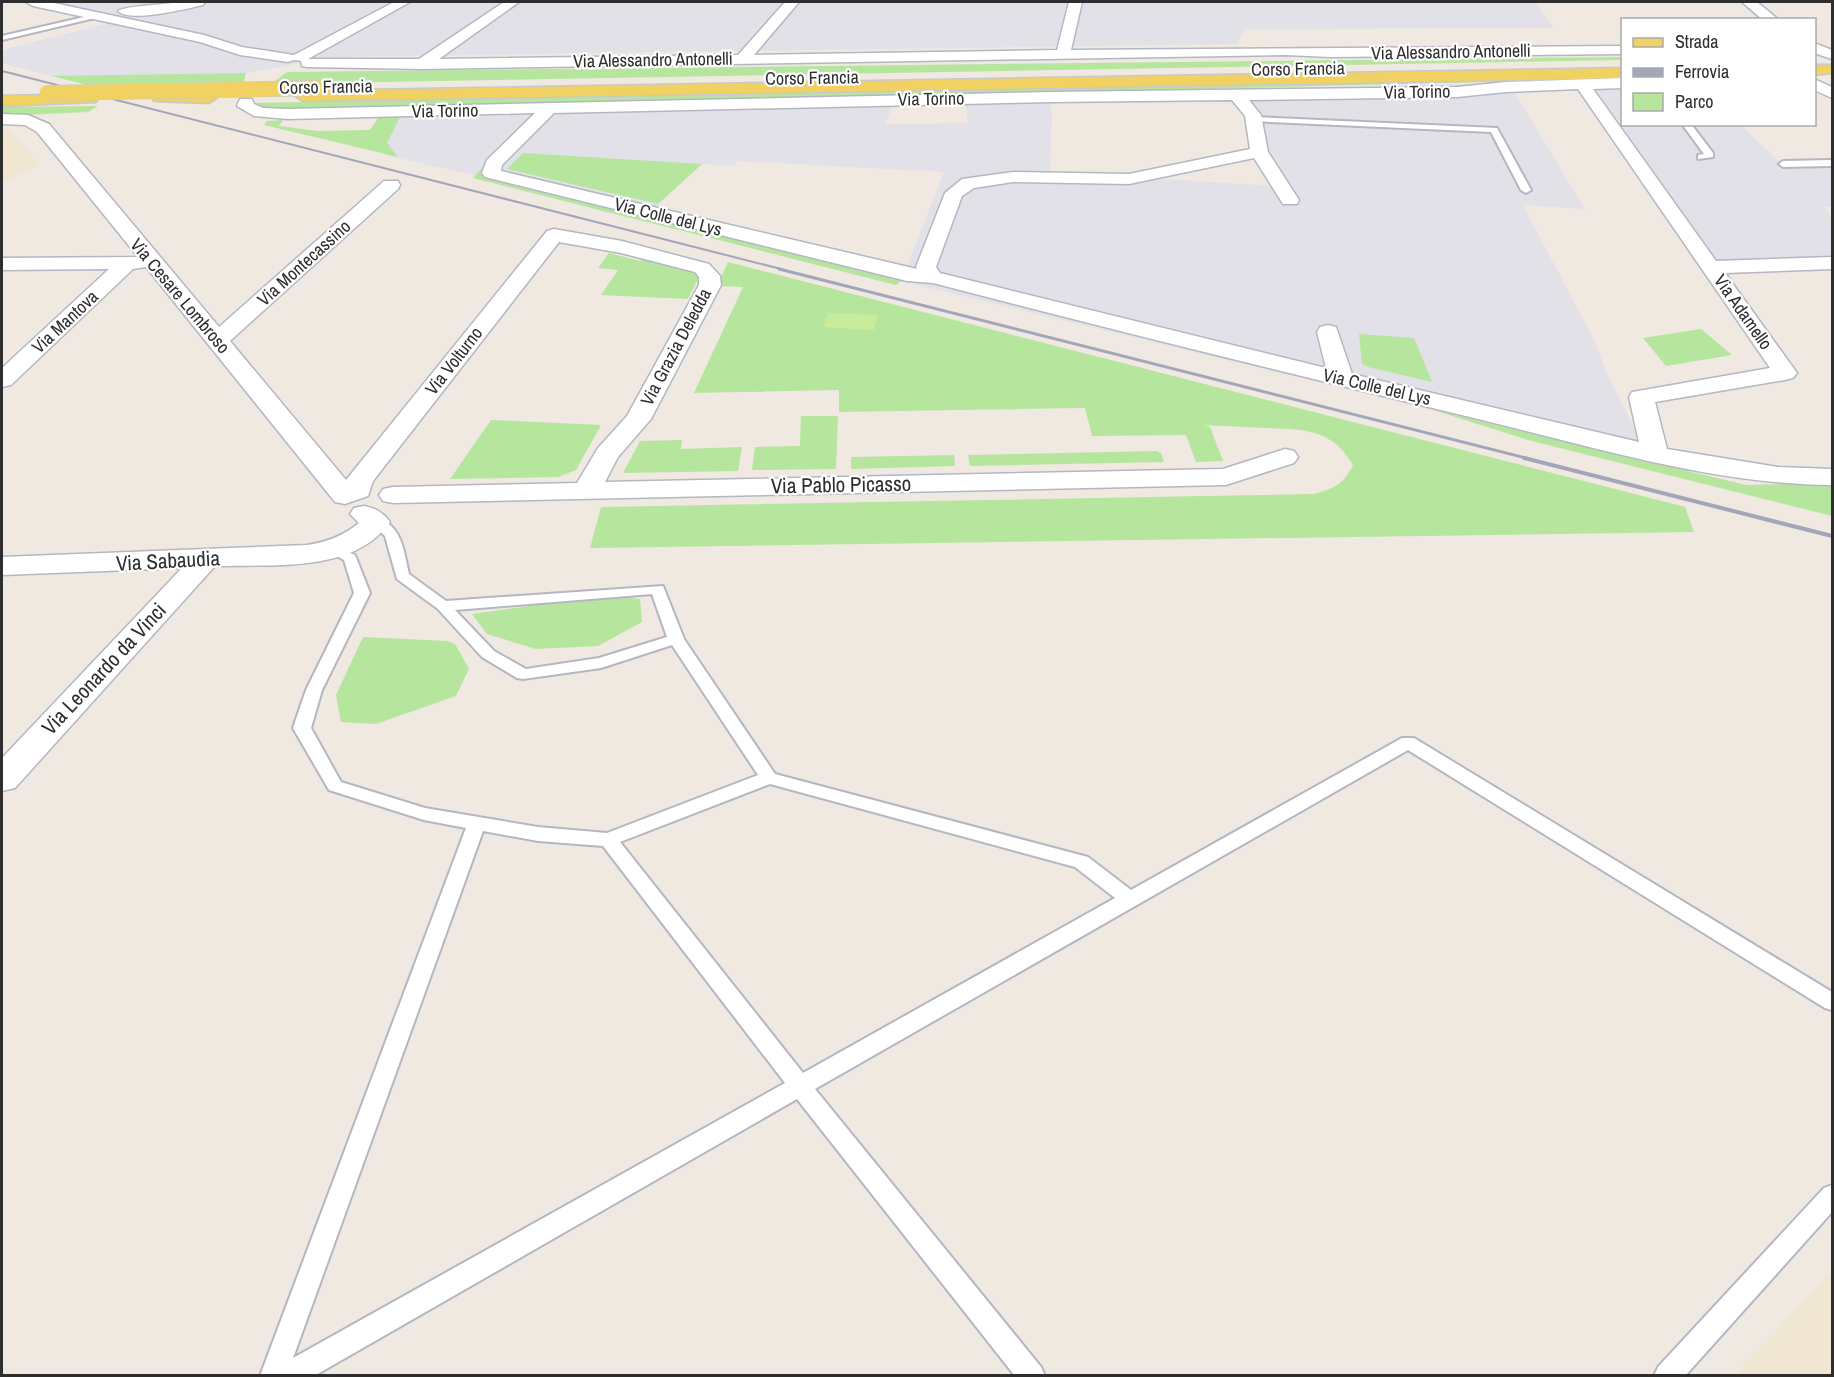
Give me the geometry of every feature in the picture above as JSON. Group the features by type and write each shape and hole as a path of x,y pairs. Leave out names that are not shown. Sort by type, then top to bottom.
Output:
{"main road":[{"name":"Corso Francia","path":"2,101 310,92 1621,64"},
{"path":"1816,70 1833,69"},
{"name":"Corso Francia","path":"2,93 310,92 1621,73"}],"street":[{"path":"38,2 118,11 193,7"},
{"path":"38,2 204,39 240,51 298,59"},
{"path":"130,23 206,2"},
{"path":"240,51 244,55 272,65 298,59 403,2"},
{"path":"422,64 512,2"},
{"path":"742,59 792,2"},
{"path":"1063,54 1075,2"},
{"path":"1749,2 1769,18"},
{"path":"193,7 179,19 177,26 204,39"},
{"path":"130,23 158,10"},
{"name":"Via Alessandro Antonelli","path":"298,59 422,64 1063,54 1621,50"},
{"path":"264,84 272,65"},
{"name":"Via Torino","path":"246,102 245,106 253,111 280,114 1040,97 1457,92 1621,83"},
{"name":"Via Adamello","path":"1582,84 1785,373 1641,397 1654,453"},
{"path":"1237,96 1253,119 1259,152 1290,200"},
{"name":"Via Colle del Lys","path":"550,108 493,164 491,173 896,272 933,277 1654,453 1730,470 1829,478"},
{"name":"Via Cesare Lombroso","path":"2,119 28,120 43,129 217,341 361,505"},
{"path":"933,277 926,267 954,193 969,183 1013,177 1129,179 1259,152"},
{"path":"1162,173 1232,177"},
{"path":"1256,179 1279,180"},
{"name":"Via Montecassino","path":"217,341 391,185"},
{"name":"Via Grazia Deledda","path":"554,234 622,247 702,268 709,276 710,285 638,419 607,454 586,491"},
{"name":"Via Volturno","path":"361,505 360,480 554,234"},
{"name":"Via Mantova","path":"2,380 128,263"},
{"path":"2,264 152,263"},
{"path":"1712,267 1833,263"},
{"path":"1328,332 1341,378"},
{"name":"Via Pablo Picasso","path":"361,505 386,506 391,502 393,495 1226,477 1285,457"},
{"name":"Via Sabaudia","path":"2,566 206,559 307,554 333,550 355,542 361,505"},
{"name":"Via Leonardo da Vinci","path":"2,779 206,559"}],"lane":[{"path":"2,38 97,16"},
{"name":"Via Torino","path":"1253,119 1494,130 1526,190"},
{"path":"1688,126 1710,155 1701,157"},
{"path":"1783,164 1833,163"},
{"path":"361,505 392,534 402,576 442,606 488,654 523,674 601,663 676,639"},
{"path":"333,550 350,558 362,593 314,690 302,728 335,786 424,814 538,834 608,840 769,778 1082,862 1129,900"},
{"path":"442,606 658,589 676,639 769,778"},
{"path":"287,1376 1408,742 1833,1002"},
{"path":"273,1376 477,823"},
{"path":"608,840 800,1086 1032,1376"},
{"path":"1667,1376 1833,1196"}],"shaded area":[{"path":"47,2 1535,2 1554,28 1245,29 1237,44 333,57 246,73 88,77 51,76 2,63 2,50 125,19"},
{"path":"1621,76 1621,126 1742,126 1785,167 1832,166 1832,207 1824,207 1832,216 1832,261 1714,264 1711,252 1583,81"},
{"path":"1509,83 1585,209 1523,205 1594,340 1608,376 1656,472 1528,440 1433,410 901,281 944,172 738,161 733,166 702,164 640,221 473,178 474,175 385,155 378,144 399,109 888,98 891,110 885,124 967,123 966,102 1049,98 1052,112 1050,172 1291,187 1267,145 1259,109 1242,89"},
{"path":"2,130 10,131 40,164 2,183"},
{"path":"1832,1271 1832,1375 1735,1375"}],"green space":[{"path":"1620,57 1621,60 271,84 287,72"},
{"path":"246,73 243,84 96,87 51,76"},
{"path":"1604,79 269,112 254,103"},
{"path":"98,106 88,112 2,116 2,107"},
{"path":"400,117 387,143 398,157 264,125 267,121 283,120 279,126 318,131 370,130 378,118"},
{"path":"523,153 702,164 658,204 507,169"},
{"path":"486,164 486,175 901,281 896,285 473,178"},
{"path":"609,253 640,261 649,258 693,270 699,277 688,299 601,295 618,270 598,268"},
{"path":"728,262 1685,507 1694,532 590,548 601,507 1315,494 1338,484 1346,477 1353,465 1336,444 1326,437 1304,430 1204,425 1210,427 1223,461 1196,462 1186,435 1092,436 1085,408 839,412 839,390 694,393 743,287 717,286"},
{"path":"828,313 878,315 874,330 823,327"},
{"path":"1701,329 1732,355 1666,366 1643,338"},
{"path":"1359,334 1414,338 1432,382 1362,364"},
{"path":"1433,410 1746,485 1832,483 1832,516 1528,440"},
{"path":"801,416 838,416 836,469 752,470 755,447 800,446"},
{"path":"491,420 601,425 576,470 558,477 450,479"},
{"path":"682,440 681,449 742,447 738,471 623,473 640,441"},
{"path":"1156,451 1161,453 1164,462 970,466 968,455"},
{"path":"954,455 955,466 851,469 851,457"},
{"path":"609,595 640,599 642,622 598,646 536,649 487,634 472,614"},
{"path":"363,637 447,641 455,644 469,669 456,696 376,724 341,722 336,695"}],"railway":[{"path":"2,71 785,270"},
{"path":"779,269 1530,459"},
{"path":"1524,458 1832,536"}]}
